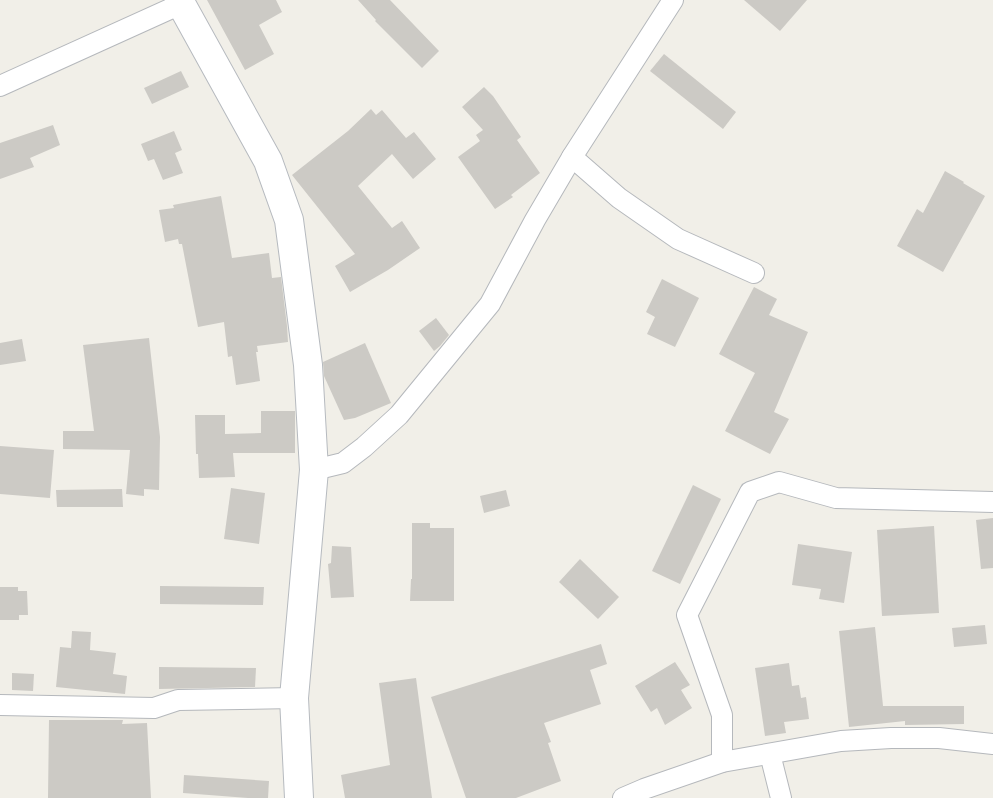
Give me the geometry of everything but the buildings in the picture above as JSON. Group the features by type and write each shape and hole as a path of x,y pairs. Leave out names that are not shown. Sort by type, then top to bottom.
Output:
{"street":[{"path":"314,470 342,463 364,447 399,415 490,304 534,220 572,157 673,0"},
{"path":"0,86 180,2 268,161 289,220 308,365 314,470 294,698 299,798"},
{"path":"572,157 619,198 678,238 754,273"},
{"path":"722,762 722,715 687,615 750,492 780,482 836,498 993,502"},
{"path":"0,705 154,708 178,700 294,698"},
{"path":"623,798 722,762 841,741 940,738 993,744"},
{"path":"770,754 781,798"}]}
